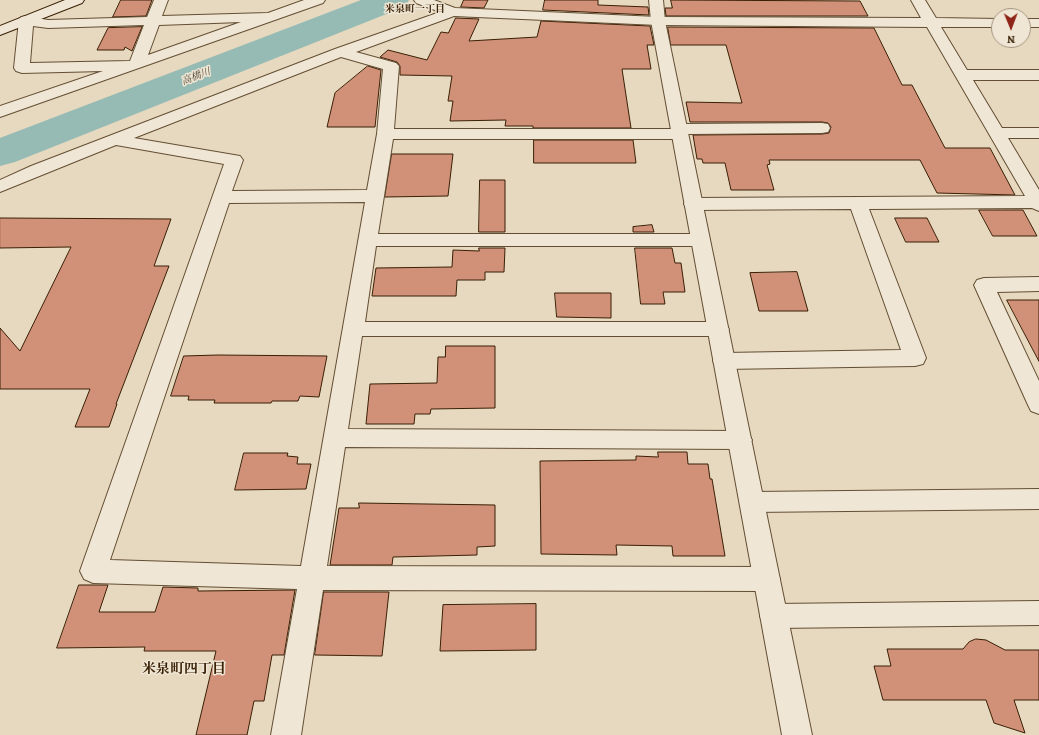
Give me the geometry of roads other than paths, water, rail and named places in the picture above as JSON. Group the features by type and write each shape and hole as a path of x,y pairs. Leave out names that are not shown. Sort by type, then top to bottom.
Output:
{"street":[{"path":"0,31 77,0"},
{"path":"136,65 161,0"},
{"path":"0,112 318,0"},
{"path":"421,0 453,12"},
{"path":"918,0 1038,203"},
{"path":"657,10 693,204 797,735"},
{"path":"0,187 37,170 340,52 453,12 657,10 932,23 991,23"},
{"path":"26,20 48,24 271,17"},
{"path":"26,20 22,68 136,65"},
{"path":"286,735 366,240 385,134 391,66 340,52"},
{"path":"962,75 1039,75"},
{"path":"385,134 822,128"},
{"path":"997,133 1039,133"},
{"path":"114,140 234,160 93,571 312,578 767,579"},
{"path":"222,197 374,196"},
{"path":"724,361 914,358 858,203"},
{"path":"693,204 1038,203"},
{"path":"366,240 700,240"},
{"path":"1039,284 984,285 1039,405"},
{"path":"352,329 718,329"},
{"path":"334,438 740,440"},
{"path":"752,502 1039,499"},
{"path":"774,616 1039,613"}],"waterway":[{"name":"高橋川","path":"0,153 392,0"}],"district":[{"name":"米泉町一丁目","path":"415,10"},
{"name":"米泉町四丁目","path":"184,670"}]}
